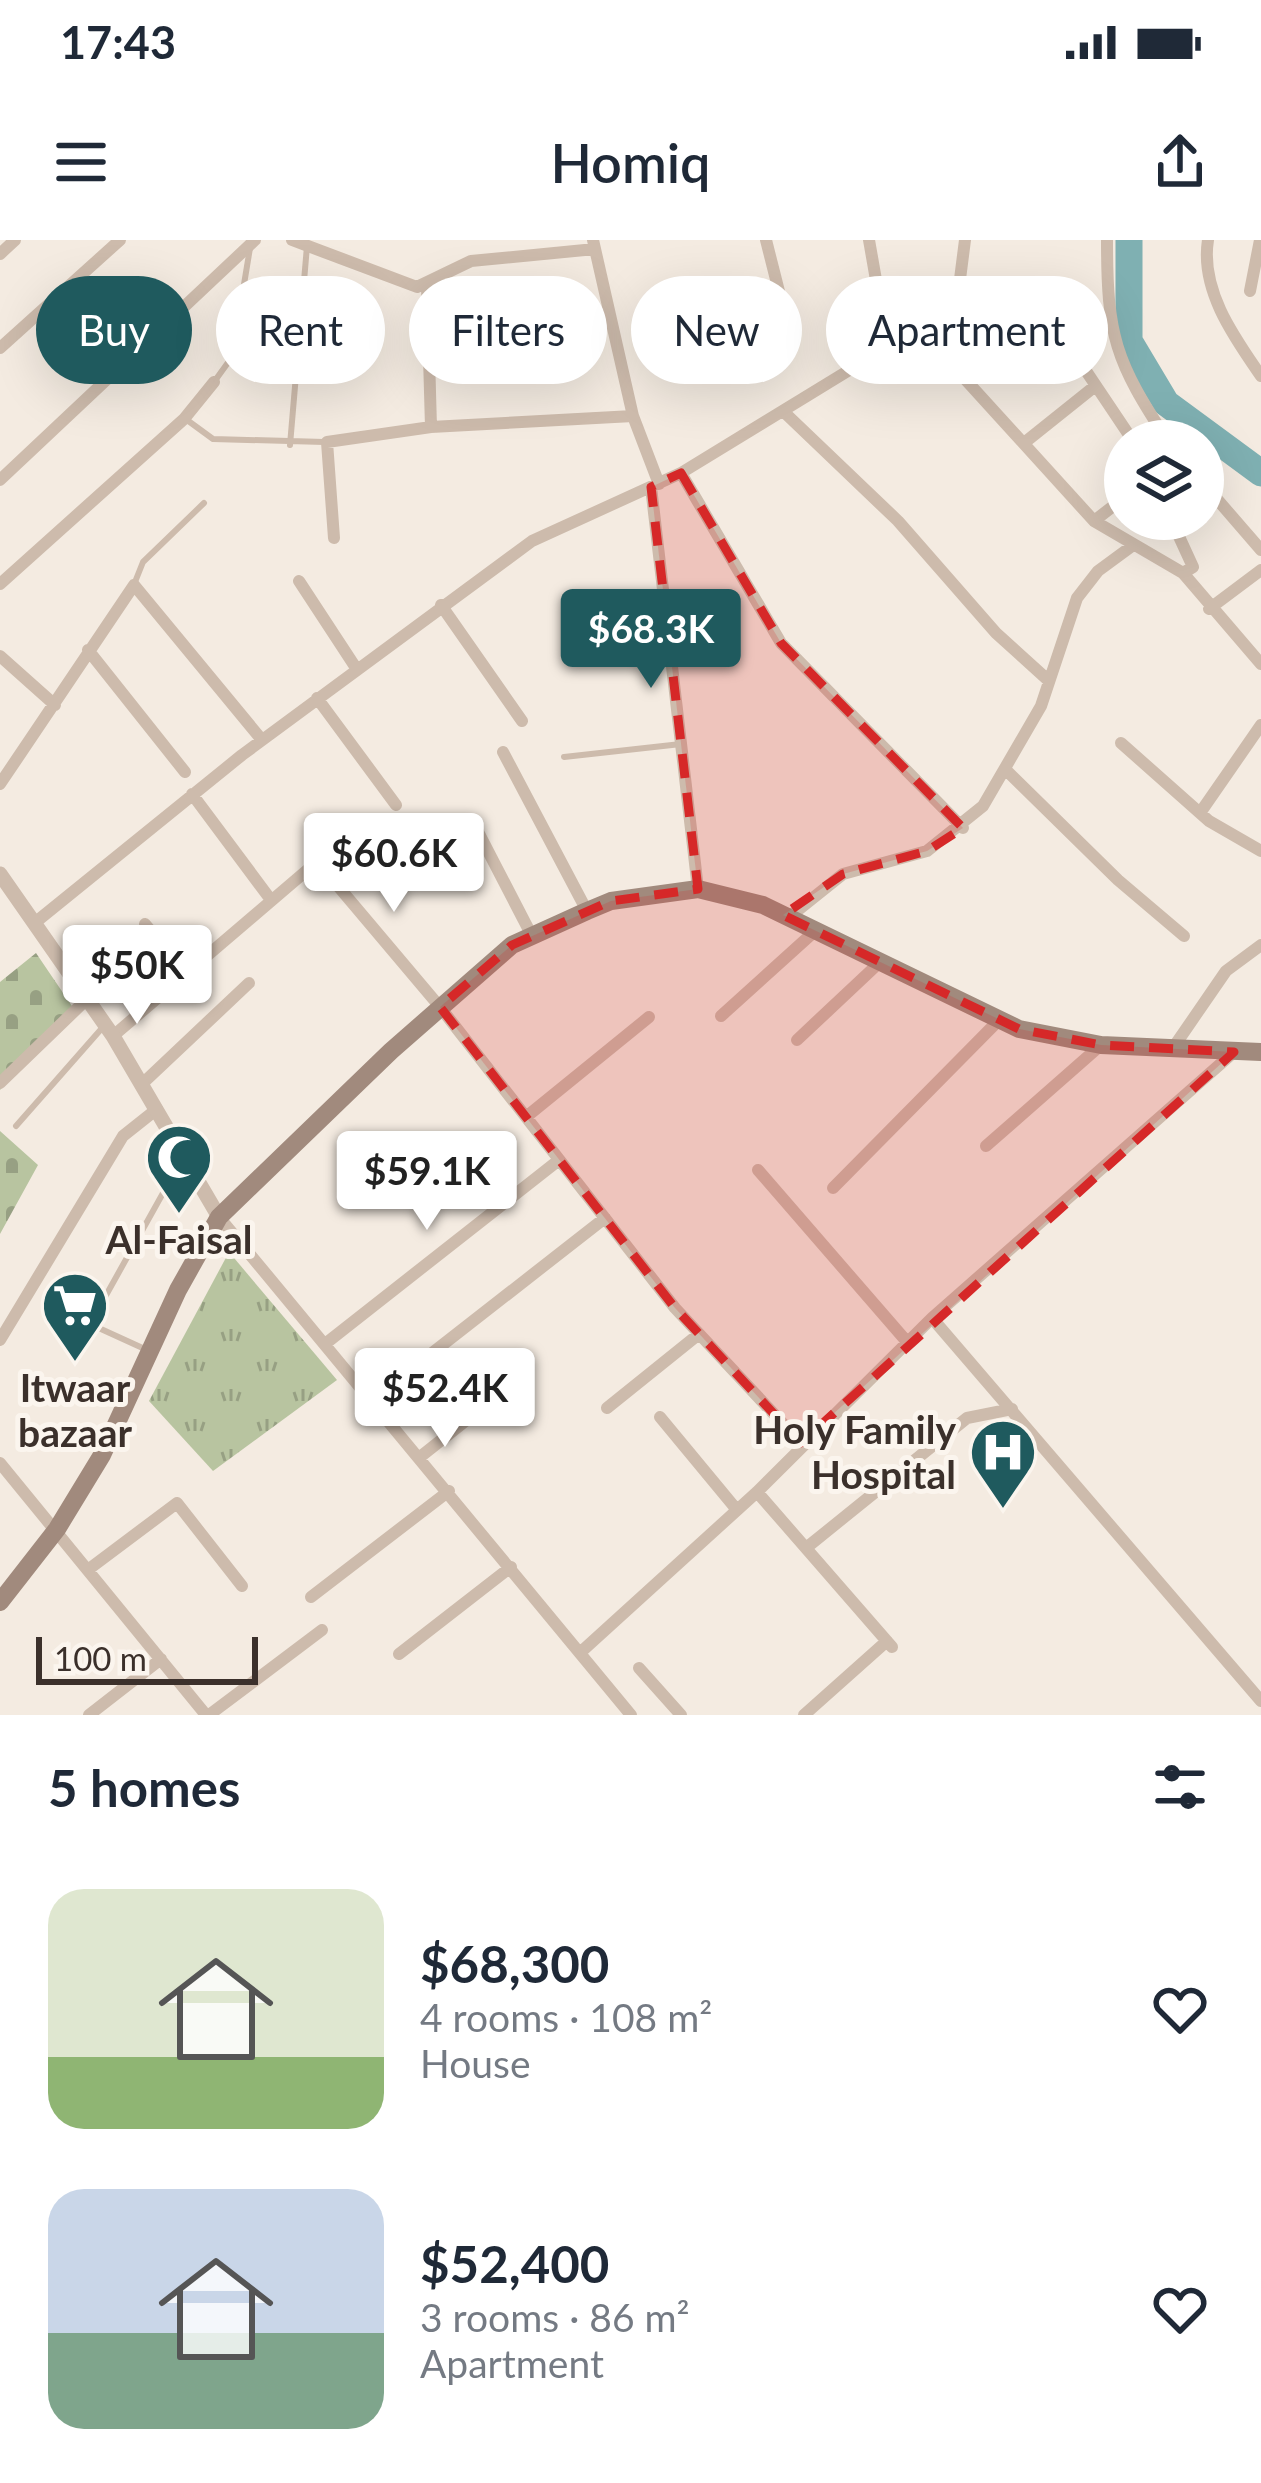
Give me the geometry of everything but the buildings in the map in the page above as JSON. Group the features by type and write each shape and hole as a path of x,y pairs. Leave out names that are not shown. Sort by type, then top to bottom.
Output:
{"main road":[{"path":"3,1592 56,1528 102,1455 219,1217 512,945 587,911 611,901 698,889 763,905 999,1020 1101,1045 1261,1052"}],"street":[{"path":"0,254 15,240"},
{"path":"0,348 120,240"},
{"path":"292,240 409,284"},
{"path":"766,240 775,276"},
{"path":"868,240 875,276"},
{"path":"960,276 965,240"},
{"path":"1107,240 1107,319 1113,342 1130,383 1154,420"},
{"path":"1208,240 1205,258 1224,322 1261,376"},
{"path":"1250,291 1260,240"},
{"path":"0,480 253,242"},
{"path":"445,276 471,261 594,245 633,416 655,485 698,889"},
{"path":"0,584 184,419 214,382"},
{"path":"430,384 431,427"},
{"path":"38,921 262,740 532,541 681,472 829,384"},
{"path":"971,384 1094,521 1183,573 1209,609 1261,664"},
{"path":"1092,384 1118,420"},
{"path":"1024,442 1094,387"},
{"path":"785,412 898,521 996,633 1048,681"},
{"path":"334,538 327,442 431,427 633,416"},
{"path":"681,472 782,643 963,827"},
{"path":"1224,507 1261,550"},
{"path":"1094,521 1104,513"},
{"path":"1180,540 1192,567 1183,573"},
{"path":"788,918 843,874 927,851 963,827 1006,770 1048,681 1077,598 1099,571 1132,547"},
{"path":"1209,609 1261,570"},
{"path":"299,581 356,668"},
{"path":"0,784 134,586 262,740"},
{"path":"441,604 522,721"},
{"path":"88,650 185,772"},
{"path":"0,656 55,705"},
{"path":"317,698 396,806"},
{"path":"1200,813 1246,739 1261,725"},
{"path":"1121,743 1200,813 1261,851"},
{"path":"503,752 587,911"},
{"path":"1006,770 1118,880 1184,936"},
{"path":"192,794 272,900"},
{"path":"437,844 474,824 532,936"},
{"path":"109,1030 186,974 312,866 321,866 440,1007 699,1334 801,1443"},
{"path":"0,874 38,921 109,1030 219,1217 632,1715"},
{"path":"145,924 186,974"},
{"path":"722,1016 815,931"},
{"path":"1173,1048 1226,971 1261,945"},
{"path":"797,1040 879,963"},
{"path":"142,1084 250,983"},
{"path":"0,1083 88,998"},
{"path":"526,1117 649,1017"},
{"path":"833,1188 999,1020"},
{"path":"986,1146 1101,1045"},
{"path":"581,1651 757,1492 801,1443 932,1318 1234,1052"},
{"path":"0,1340 124,1136 157,1109"},
{"path":"325,1344 559,1160"},
{"path":"758,1170 908,1343"},
{"path":"372,1400 604,1218"},
{"path":"932,1318 1261,1701"},
{"path":"607,1408 699,1334"},
{"path":"420,1457 488,1403"},
{"path":"806,1548 967,1418 1012,1408"},
{"path":"660,1417 737,1510"},
{"path":"0,1463 207,1715 322,1630"},
{"path":"311,1598 448,1492"},
{"path":"757,1492 890,1644 805,1715"},
{"path":"89,1569 177,1503 242,1586"},
{"path":"399,1654 512,1567"},
{"path":"89,1715 161,1660"},
{"path":"639,1668 681,1715"}],"lane":[{"path":"214,382 232,357 253,242"},
{"path":"305,276 307,247"},
{"path":"290,445 295,384"},
{"path":"184,419 213,439 290,445 327,442"},
{"path":"134,586 143,562 205,503"},
{"path":"564,757 681,744"},
{"path":"16,1126 109,1030"},
{"path":"149,1352 90,1324 184,1156"}],"highlighted area":[{"path":"681,473 781,643 963,828 927,851 843,874 783,915 1019,1029 1101,1045 1234,1052 801,1443 675,1308 440,1007 512,945 611,901 698,889 651,487"}],"green space":[{"path":"36,953 76,1012 0,1090 0,982"},
{"path":"0,1131 38,1165 0,1234"},
{"path":"229,1252 337,1380 213,1471 149,1401"}],"waterway":[{"path":"1129,240 1129,341 1166,403 1261,473"}],"place":[{"name":"Al-Faisal","path":"179,1216"},
{"name":"Itwaar bazaar","path":"75,1364"},
{"name":"Holy Family Hospital","path":"1003,1511"}]}
